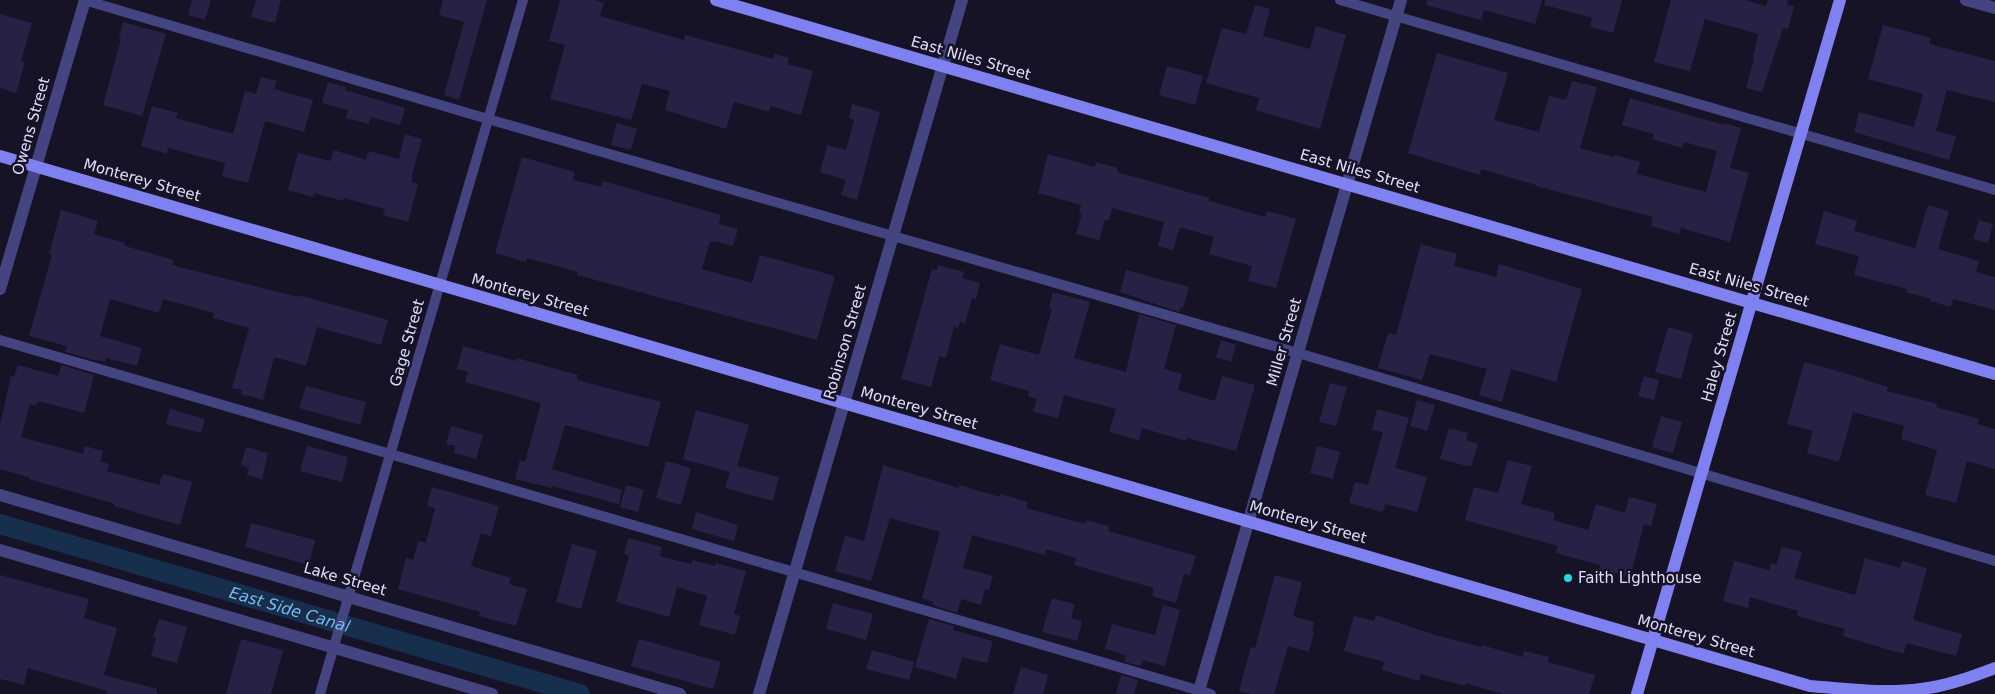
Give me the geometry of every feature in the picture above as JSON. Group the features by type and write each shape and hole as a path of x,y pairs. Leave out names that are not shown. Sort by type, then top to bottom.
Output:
{"main road":[{"name":"East Niles Street","path":"716,0 1995,374"},
{"name":"Haley Street","path":"1637,694 1840,0"},
{"name":"Monterey Street","path":"0,156 1810,686"},
{"path":"1810,686 1889,692 1921,689 1961,681 1995,668"}],"street":[{"name":"Owens Street","path":"0,290 84,0"},
{"name":"Robinson Street","path":"759,694 962,0"},
{"name":"Miller Street","path":"1203,693 1248,522 1401,0"},
{"path":"1966,0 1995,8"},
{"name":"Lake Street","path":"0,495 680,694"},
{"path":"0,550 492,694"},
{"name":"Monterey Street","path":"1810,686 1828,694"}],"lane":[{"path":"84,0 1298,353 1995,561"},
{"name":"Gage Street","path":"320,694 523,0"},
{"path":"1340,0 1801,132 1995,190"},
{"path":"0,340 1203,693"}],"building":[{"path":"192,0 211,0 205,20 188,15"},
{"path":"256,0 281,0 275,23 251,17"},
{"path":"443,0 487,0 459,100 444,95 464,22 439,15"},
{"path":"560,0 594,0 604,3 600,16 684,40 685,35 773,59 775,54 789,58 787,64 813,71 801,115 771,106 769,112 734,102 726,129 665,110 670,91 642,84 631,120 550,99 565,45 549,41"},
{"path":"1427,0 1542,0 1535,24 1484,10 1481,20 1426,5"},
{"path":"1545,0 1622,0 1613,33 1590,27 1592,18 1545,5"},
{"path":"1671,0 1745,0 1766,6 1768,0 1788,0 1787,5 1794,7 1788,29 1783,28 1762,92 1746,88 1754,59 1758,34 1705,19 1690,71 1654,62"},
{"path":"1255,5 1270,9 1263,36 1310,49 1316,26 1346,35 1320,129 1256,110 1259,98 1206,83 1222,28 1246,34"},
{"path":"0,14 32,23 21,61 25,62 16,93 0,88"},
{"path":"123,22 166,34 142,116 103,105 121,39 119,38"},
{"path":"1883,25 1931,38 1929,44 1995,61 1995,102 1947,90 1936,131 1956,136 1949,160 1854,132 1859,112 1914,127 1923,94 1868,79"},
{"path":"1437,53 1508,73 1494,120 1539,132 1549,96 1566,100 1572,81 1597,87 1580,148 1640,162 1637,174 1706,192 1717,151 1684,142 1682,148 1652,139 1654,134 1622,125 1630,98 1724,125 1724,123 1741,128 1730,168 1749,173 1730,242 1681,228 1679,234 1651,226 1653,217 1536,186 1481,169 1480,175 1408,153"},
{"path":"1167,66 1203,76 1195,105 1159,95"},
{"path":"261,77 277,81 274,89 313,100 304,132 265,121 248,183 222,176 225,163 168,148 167,154 141,146 152,106 178,113 176,118 233,134 245,91 256,94"},
{"path":"328,82 346,87 345,90 405,108 400,125 371,117 369,124 346,118 348,110 322,103"},
{"path":"852,104 880,112 857,200 841,195 846,180 820,172 827,145 846,150 854,120 849,118"},
{"path":"617,123 637,129 631,150 611,145"},
{"path":"405,134 422,139 412,175 412,182 418,184 408,222 383,215 385,209 344,198 343,201 314,193 313,197 288,190 298,153 330,161 334,150 366,160 369,151 399,159"},
{"path":"1048,154 1095,167 1096,162 1118,168 1117,172 1209,198 1209,201 1265,217 1267,211 1296,219 1276,288 1248,281 1252,266 1209,254 1214,237 1180,227 1173,250 1158,246 1164,222 1112,208 1109,221 1105,220 1099,240 1076,234 1082,213 1079,213 1081,205 1038,193"},
{"path":"522,157 575,172 573,180 601,187 603,181 721,215 719,224 738,229 733,246 710,241 702,269 752,283 760,255 835,276 817,340 577,275 578,272 527,258 526,262 495,253"},
{"path":"1928,205 1949,211 1938,249 1979,261 1976,272 1995,277 1995,310 1953,299 1951,307 1906,292 1907,289 1854,275 1859,256 1815,244 1824,211 1857,221 1854,231 1915,248"},
{"path":"61,210 98,221 94,234 125,243 125,246 174,260 172,265 298,297 299,295 388,320 381,345 317,327 306,366 274,357 263,400 241,394 242,390 232,388 249,328 213,318 214,313 163,299 159,313 110,299 100,336 142,348 137,366 106,358 105,362 98,361 65,352 67,346 29,336 52,255 49,254"},
{"path":"1979,220 1993,224 1988,243 1973,239"},
{"path":"1421,244 1457,254 1454,266 1496,277 1499,264 1582,289 1556,382 1511,369 1502,402 1479,395 1487,369 1430,354 1422,380 1378,368 1388,333 1396,335"},
{"path":"938,265 964,272 962,278 980,283 976,299 972,298 965,324 960,322 958,328 954,327 946,358 939,356 931,387 901,379 932,269 937,270"},
{"path":"1126,270 1189,287 1183,308 1181,307 1179,312 1120,292"},
{"path":"1053,292 1090,302 1074,358 1126,372 1139,314 1176,325 1164,369 1182,374 1178,390 1215,401 1222,376 1255,385 1236,451 1187,438 1186,441 1142,428 1139,440 1109,432 1116,409 1064,395 1058,418 1033,412 1037,399 1028,396 1029,391 990,380 1000,344 1039,355 1052,309 1049,308"},
{"path":"1668,327 1693,334 1681,379 1655,372"},
{"path":"1221,340 1236,345 1231,362 1216,357"},
{"path":"463,346 516,361 517,358 578,375 577,380 661,402 648,447 565,425 552,469 622,490 619,504 552,486 552,488 515,479 520,460 525,462 541,403 465,382 468,372 457,369"},
{"path":"1804,362 1862,378 1888,387 1887,391 1937,404 1936,407 1979,419 1977,424 1995,429 1995,469 1967,461 1956,503 1925,495 1937,450 1901,439 1904,426 1853,412 1839,462 1807,453 1813,431 1787,424"},
{"path":"18,365 58,376 61,365 94,375 84,413 38,401 36,406 30,404 21,437 83,454 85,446 103,451 100,462 109,464 107,471 159,485 163,474 192,482 180,525 0,469 0,425 11,376 14,377"},
{"path":"1644,376 1659,380 1654,400 1638,396"},
{"path":"1330,383 1347,387 1336,426 1319,422"},
{"path":"306,386 366,402 360,425 299,408"},
{"path":"1417,400 1435,405 1427,431 1410,426"},
{"path":"170,409 205,419 201,433 166,424"},
{"path":"1377,409 1409,418 1395,468 1427,477 1417,512 1385,504 1383,512 1349,503 1355,482 1368,485 1383,432 1372,430"},
{"path":"696,410 749,425 737,466 779,477 773,501 725,488 730,472 683,459"},
{"path":"1661,416 1682,422 1673,453 1652,447"},
{"path":"451,426 483,435 476,459 454,453 455,446 446,444"},
{"path":"1449,428 1468,433 1466,440 1478,444 1471,467 1440,459"},
{"path":"307,446 348,457 342,482 300,471"},
{"path":"1317,446 1340,452 1333,479 1310,473"},
{"path":"246,447 268,453 262,479 247,475 249,468 241,465"},
{"path":"1508,460 1532,466 1521,504 1555,513 1553,520 1588,530 1596,504 1625,513 1629,497 1657,504 1651,526 1644,524 1630,577 1599,569 1600,565 1556,553 1558,546 1465,520 1474,487 1498,493"},
{"path":"666,461 691,468 681,505 656,498"},
{"path":"883,465 959,488 959,485 1000,497 1001,494 1028,502 1026,508 1085,524 1086,520 1109,526 1108,531 1196,556 1190,575 1184,574 1176,603 1152,596 1154,588 1074,565 1076,558 1046,549 1045,555 972,535 963,568 993,576 989,590 985,589 981,605 961,599 957,613 932,605 933,602 922,598 940,532 890,518 871,581 835,571 845,536 864,541"},
{"path":"626,485 644,490 638,512 620,507"},
{"path":"432,487 499,506 491,536 481,533 471,566 511,578 509,584 527,589 516,626 479,616 480,612 398,589 406,558 413,560 418,541 426,543 435,508 427,506"},
{"path":"696,512 738,525 734,541 692,529"},
{"path":"251,523 315,540 309,565 245,547"},
{"path":"628,538 662,547 660,556 691,564 692,560 715,566 716,563 746,571 734,614 740,616 735,635 699,625 707,596 677,587 669,617 616,602 629,556 624,554"},
{"path":"572,544 597,551 581,609 556,602"},
{"path":"1781,547 1802,552 1794,578 1855,595 1865,558 1900,568 1902,561 1927,568 1913,620 1962,634 1956,656 1907,643 1903,654 1843,636 1845,629 1797,616 1798,611 1750,597 1748,608 1723,601 1734,561 1769,570 1771,563 1777,564"},
{"path":"0,575 89,599 84,618 117,628 104,675 157,689 157,694 106,694 107,691 28,668 24,685 0,679"},
{"path":"1275,575 1302,582 1293,616 1314,622 1312,631 1314,632 1309,652 1288,646 1274,694 1251,694 1239,691 1251,647 1255,648"},
{"path":"1052,598 1075,604 1071,618 1082,621 1077,641 1042,632"},
{"path":"833,603 873,614 866,640 826,629"},
{"path":"1163,605 1180,610 1165,666 1143,660 1141,666 1124,662 1126,655 1105,649 1112,624 1155,635"},
{"path":"1376,615 1432,634 1481,647 1482,645 1523,657 1524,651 1549,657 1548,662 1595,675 1589,694 1503,694 1465,683 1465,686 1421,674 1419,681 1382,670 1384,662 1344,651 1354,616 1374,621"},
{"path":"159,619 187,627 177,663 151,656 156,638 153,637"},
{"path":"929,619 954,626 953,630 993,641 987,663 962,657 956,679 915,667"},
{"path":"241,639 283,650 271,694 226,694"},
{"path":"639,639 721,662 713,689 631,666"},
{"path":"872,650 914,662 909,680 866,669"},
{"path":"1021,667 1048,675 1043,694 1013,694"},
{"path":"1121,675 1138,680 1134,694 1116,694"}],"waterway":[{"name":"East Side Canal","path":"0,524 580,694"}],"place":[{"name":"Faith Lighthouse","path":"1568,578"}]}
